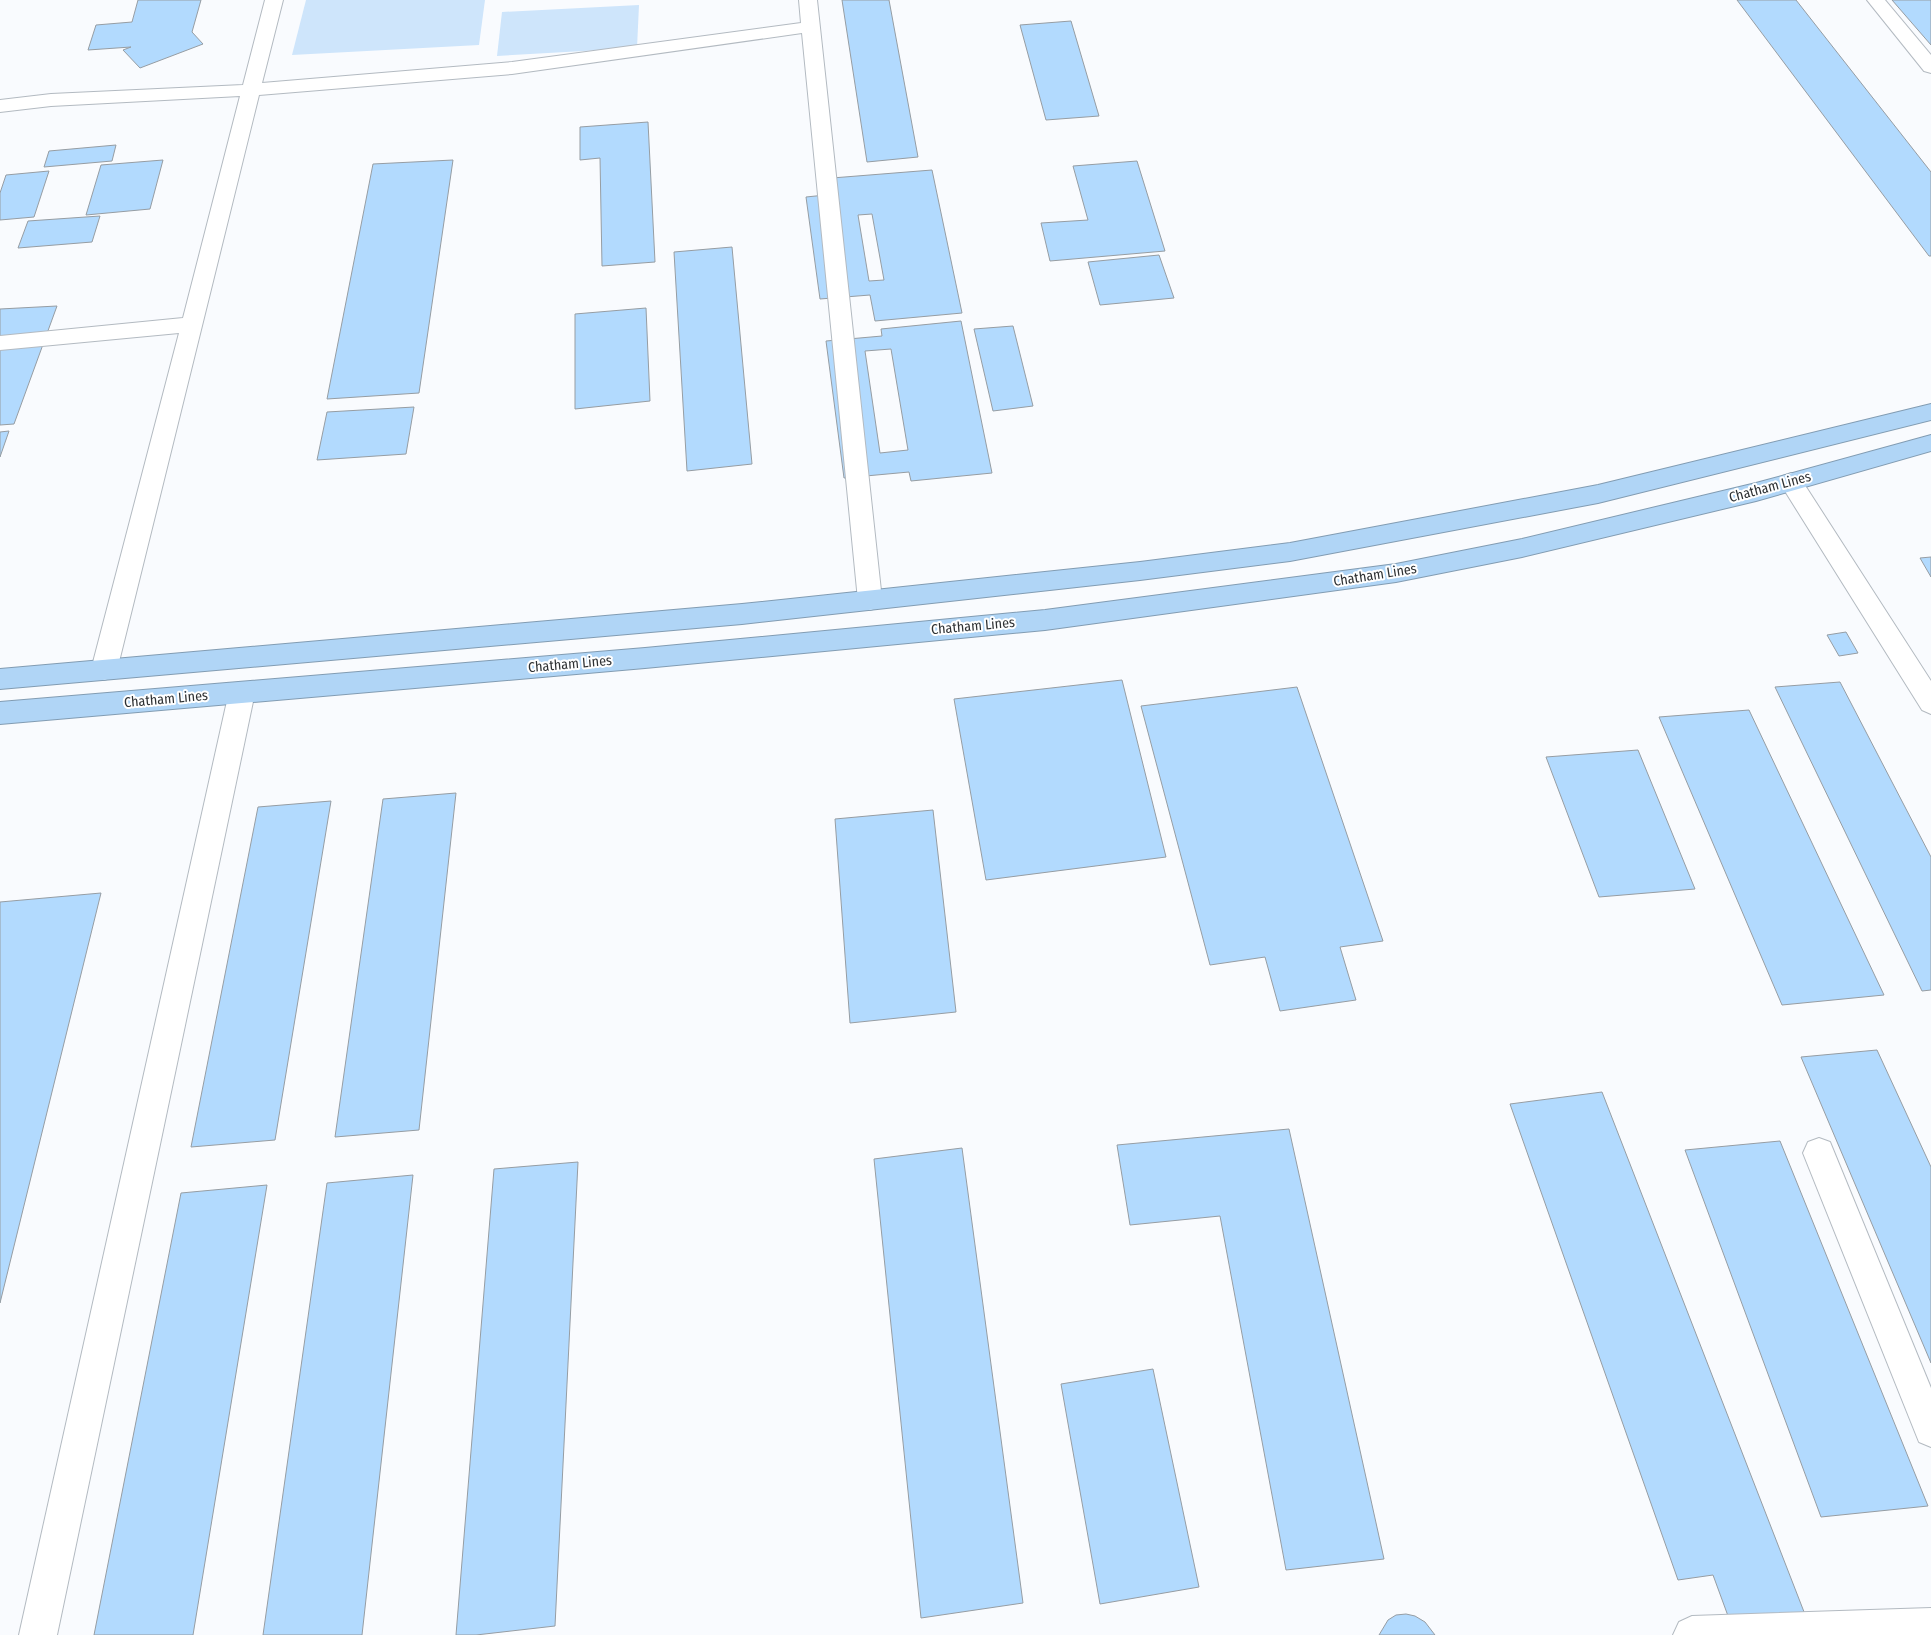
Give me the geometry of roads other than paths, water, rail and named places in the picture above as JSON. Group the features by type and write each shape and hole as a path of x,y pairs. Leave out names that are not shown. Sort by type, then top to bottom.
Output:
{"highway":[{"path":"0,679 742,614 1140,571 1290,552 1598,494 1931,412"},
{"name":"Chatham Lines","path":"0,713 665,656 1045,620 1396,573 1532,546 1791,482 1931,443"}],"street":[{"path":"104,670 274,0"},
{"path":"808,0 870,600"},
{"path":"1876,0 1931,67"},
{"path":"0,106 51,100 252,90 512,68 810,27"},
{"path":"0,343 192,324"},
{"path":"1791,482 1931,703"},
{"path":"38,1635 242,692"},
{"path":"1819,1153 1931,1430"},
{"path":"1692,1635 1931,1627"}]}
